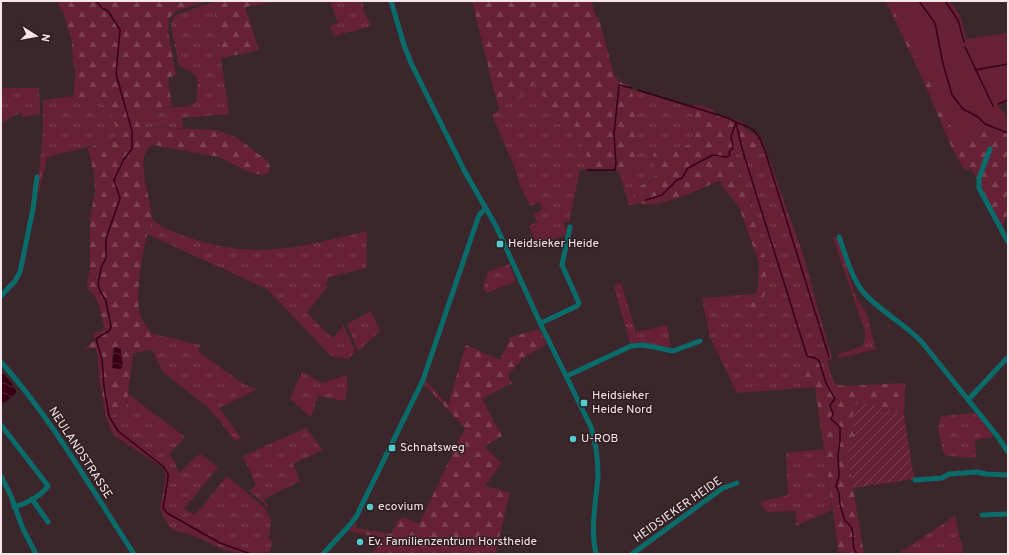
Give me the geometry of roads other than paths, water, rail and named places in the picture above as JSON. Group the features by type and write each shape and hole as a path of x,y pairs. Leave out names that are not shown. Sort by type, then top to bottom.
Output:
{"street":[{"path":"391,1 411,63 485,210 496,226 541,324 589,421 596,445 598,476 593,537 596,554"},
{"path":"990,149 979,178 979,188 1008,242"},
{"path":"1,296 16,281 20,272 37,177"},
{"path":"323,554 356,517 423,380 479,215 485,210"},
{"path":"541,324 577,306 579,303 562,265 570,227"},
{"path":"839,237 850,266 864,293 921,341 998,437 1008,452"},
{"path":"567,376 631,346 644,345 672,351 700,341"},
{"path":"968,400 1008,357"},
{"name":"NEULANDSTRASSE","path":"1,362 3,368 28,393 50,423 134,554"},
{"path":"1,425 48,486 45,490 32,499 14,507"},
{"path":"915,480 942,478 949,474 977,472 1008,475"},
{"path":"1,476 8,489 23,529 36,554"},
{"name":"HEIDSIEKER HEIDE","path":"632,554 723,488 737,483"},
{"path":"32,499 48,522"},
{"path":"982,515 1008,514"}],"water":[{"path":"116,347 121,349 123,364 121,369 112,368 114,348"},
{"path":"1,374 4,374 13,385 16,393 1,406"}],"waterway":[{"path":"96,1 102,8 108,11 120,30 116,74 132,131 132,149 124,159 114,180 120,198 106,239 106,258 101,268 98,284 106,301 111,326 110,330 96,339 102,359 104,387 109,416 118,431 164,467 168,474 168,478 163,508 167,513 220,543 251,554"},
{"path":"919,1 935,23 943,64 952,95 963,109 978,117 985,124 1008,133"},
{"path":"945,1 958,20 964,42"},
{"path":"965,47 993,106"},
{"path":"975,70 1008,64"},
{"path":"587,170 615,170 614,134 619,85 632,88"},
{"path":"638,90 728,118 752,129 755,132 766,154 829,357"},
{"path":"998,104 1008,100"},
{"path":"736,123 743,152 807,356 815,358 819,361 826,383 835,399 830,405 833,414 831,419 840,427 838,455 839,476 836,486 845,521 849,524 853,533 853,544 857,554"},
{"path":"646,200 662,195 677,180 682,178 688,168 699,162 713,155 727,157 730,155 729,152 733,148 731,136 736,123"}],"place":[{"name":"Heidsieker Heide","path":"500,244"},
{"name":"Heidsieker Heide Nord","path":"584,403"},
{"name":"U-ROB","path":"573,439"},
{"name":"Schnatsweg","path":"392,448"},
{"name":"ecovium","path":"370,507"},
{"name":"Ev. Familienzentrum Horstheide","path":"360,542"}]}
